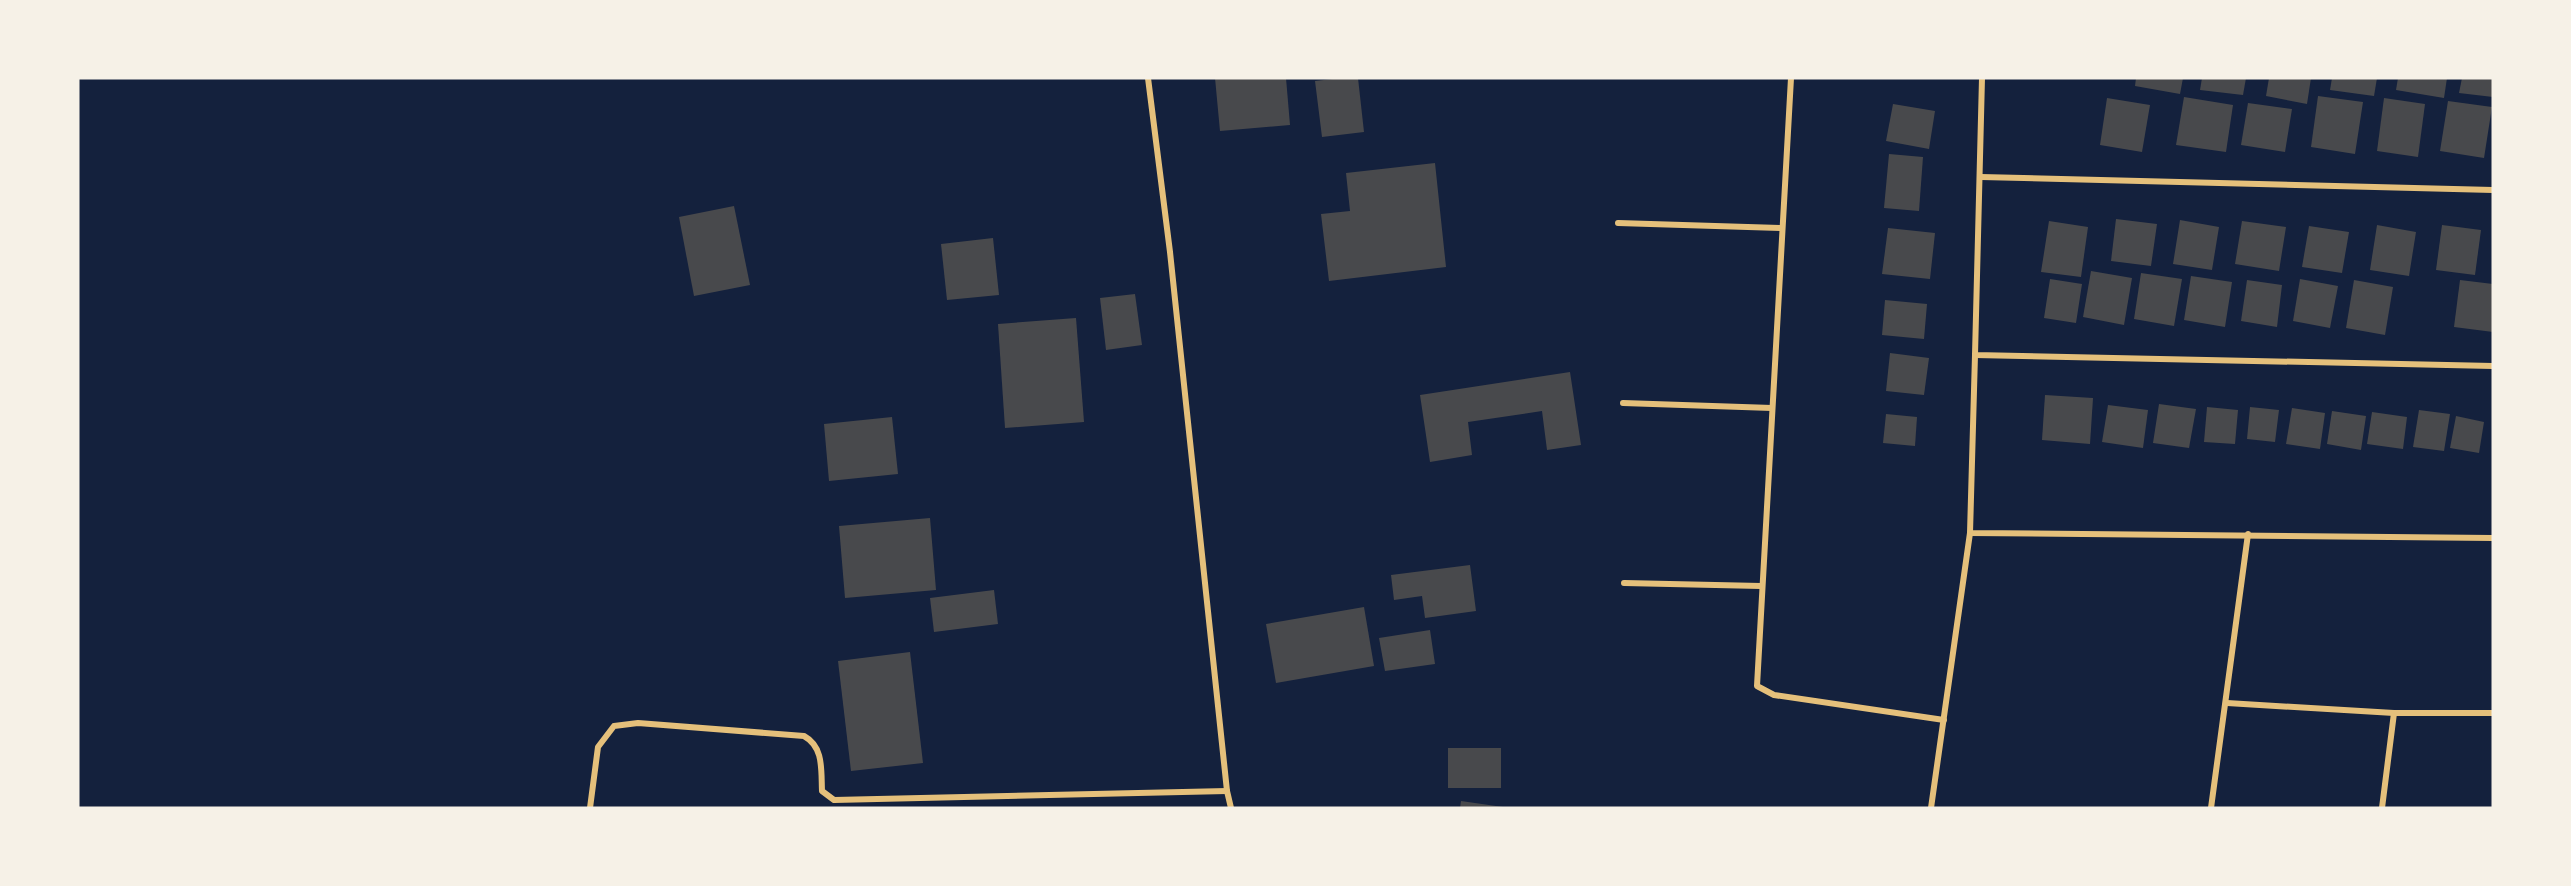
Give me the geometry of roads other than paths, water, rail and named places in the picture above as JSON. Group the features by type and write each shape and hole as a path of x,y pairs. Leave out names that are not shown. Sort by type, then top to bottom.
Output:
{"street":[{"path":"1148,78 1170,252 1227,791 1231,808"},
{"path":"1791,78 1757,686 1774,694 1944,720"},
{"path":"1931,808 1970,533 1982,78"},
{"path":"1981,177 2493,190"},
{"path":"1618,223 1782,228"},
{"path":"1975,355 2493,366"},
{"path":"1623,403 1772,408"},
{"path":"1970,533 2493,538"},
{"path":"2211,808 2227,703 2248,534"},
{"path":"1624,583 1761,586"},
{"path":"2227,703 2394,713 2493,713"},
{"path":"2382,808 2394,713"},
{"path":"590,808 598,747 614,726 638,723 804,736 814,741 820,755 822,791 834,800 1227,791"}]}
